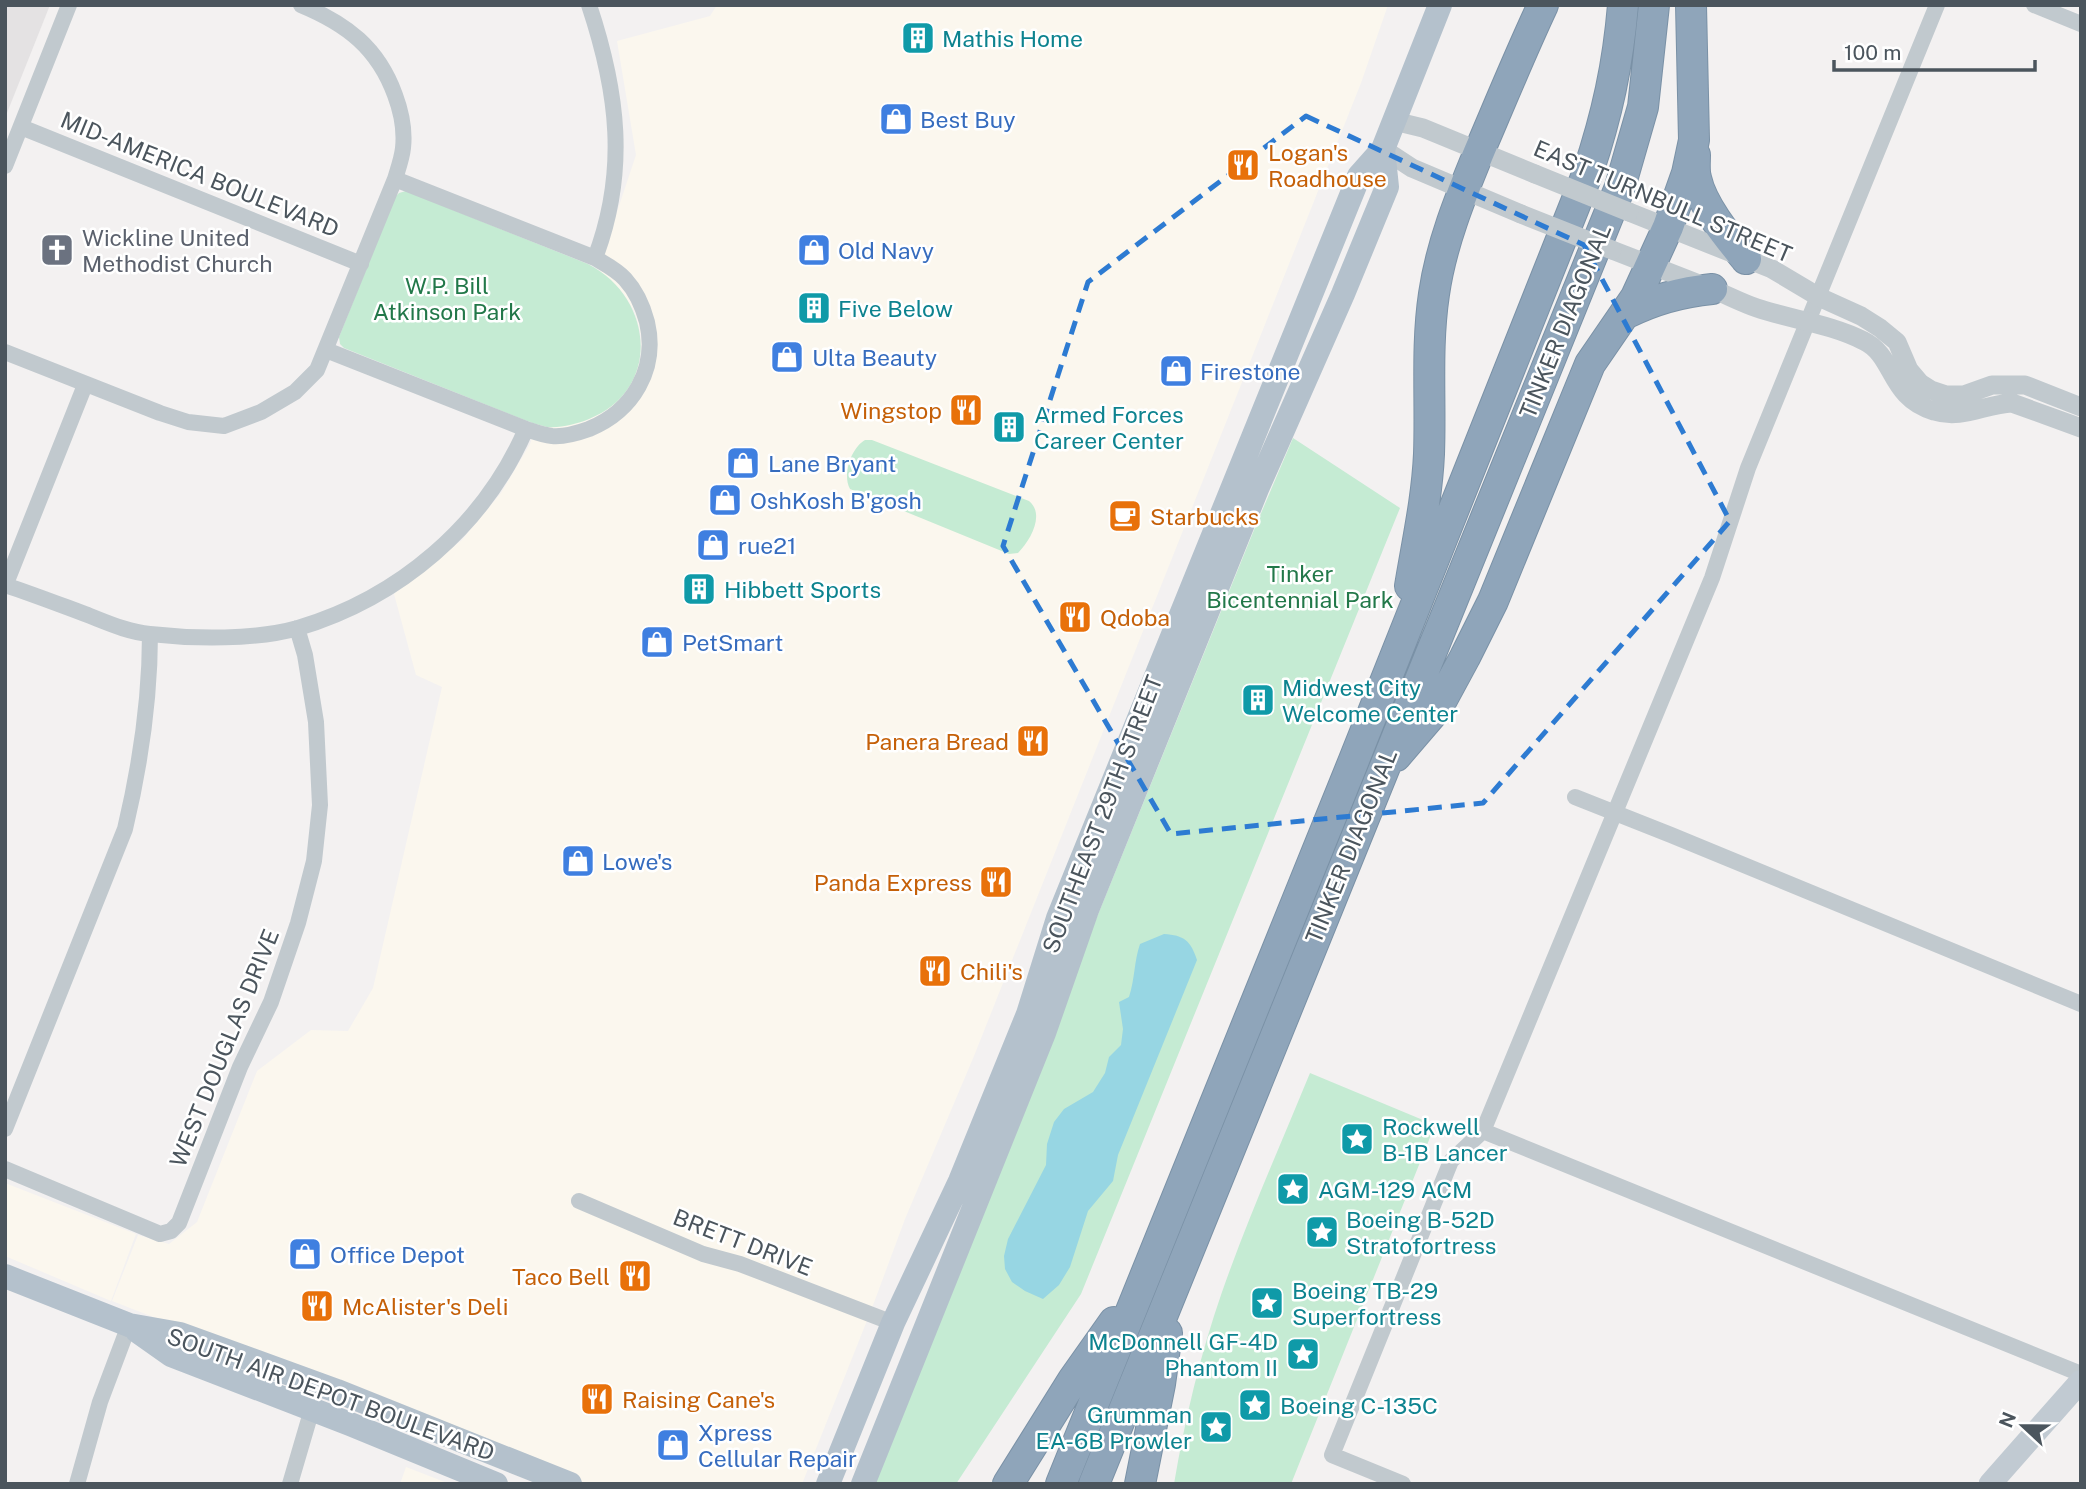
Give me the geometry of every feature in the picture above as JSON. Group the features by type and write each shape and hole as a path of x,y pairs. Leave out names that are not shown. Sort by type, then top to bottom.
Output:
{"highway":[{"path":"1401,642 1425,497 1434,294 1463,190 1542,5"},
{"name":"TINKER DIAGONAL","path":"1061,1484 1588,172 1604,125 1615,79 1623,5"},
{"name":"TINKER DIAGONAL","path":"1094,1484 1620,187 1643,107 1654,5"},
{"path":"1691,5 1696,178 1721,229 1746,258"},
{"path":"1380,775 1438,707 1493,601 1590,364 1627,313 1652,266 1687,173 1694,140"},
{"path":"1627,313 1665,297 1712,289"},
{"path":"1008,1484 1073,1380 1145,1278"},
{"path":"1140,1484 1160,1384 1174,1288"}],"main road":[{"name":"SOUTHEAST 29TH STREET","path":"828,1484 893,1323 960,1181 1028,1014 1073,881 1359,176 1383,149 1440,5"},
{"name":"SOUTHEAST 29TH STREET","path":"863,1484 1044,1033 1087,910 1257,489 1387,187 1383,149"},
{"name":"SOUTH AIR DEPOT BOULEVARD","path":"5,1276 129,1325 180,1334 337,1391 499,1475"},
{"name":"SOUTH AIR DEPOT BOULEVARD","path":"129,1325 171,1355 350,1424 499,1475 570,1484"},
{"path":"2080,1379 2081,1391"},
{"path":"1990,1484 2080,1379"}],"street":[{"path":"5,166 69,5"},
{"path":"5,352 160,413 188,422 224,426 261,412 295,392 317,370 395,179 403,148 401,112 388,74 370,50 347,29 323,14 301,5"},
{"path":"589,5 609,73 616,135 610,212 595,258"},
{"path":"1403,1484 1332,1455 1451,1161 1483,1131 1712,578 1748,468 1937,5"},
{"path":"2034,5 2081,24"},
{"name":"EAST TURNBULL STREET","path":"1394,121 1423,128 1772,269 1880,328 1897,342 1909,370 1920,383 1931,390 1946,395 1964,395 1993,385 2025,385 2081,407"},
{"name":"MID-AMERICA BOULEVARD","path":"21,127 361,264"},
{"path":"1383,149 1412,168 1463,190 1757,308 1844,331 1877,349 1905,395 1919,406 1955,415 2001,403 2012,403 2081,428"},
{"path":"326,350 526,429 553,436 583,431 622,410 638,390 644,376 650,349 650,333 644,311 626,280 612,268 595,258 395,179"},
{"path":"85,385 5,585 125,629 149,634 239,637 297,628 353,607 439,551 490,494 517,450 526,429"},
{"name":"WEST DOUGLAS DRIVE","path":"5,1169 160,1234 171,1231 179,1223 240,1067 271,1002 298,923 314,862 320,805 316,722 305,655 297,628"},
{"path":"5,1129 125,829 138,777 150,663 149,634"},
{"path":"1575,797 2081,1004"},
{"path":"1483,1131 2080,1379"},
{"name":"BRETT DRIVE","path":"579,1201 703,1254 740,1264 893,1323"},
{"path":"78,1484 100,1402 129,1325"},
{"path":"290,1484 312,1409"}],"highlighted area":[{"path":"1306,116 1584,245 1730,521 1483,803 1171,834 1003,546 1088,282"}],"shaded area":[{"path":"5,5 50,5 5,118"},
{"path":"717,5 1388,5 1361,83 974,1056 905,1219 802,1484 585,1484 112,1301 138,1235 169,1244 197,1222 257,1071 311,1030 348,1031 373,988 442,687 416,675 394,594 462,540 501,493 530,444 537,424 557,427 585,421 605,411 629,387 641,358 638,323 635,312 623,293 598,269 636,155 617,41 710,16"},
{"path":"5,1183 136,1234 111,1301 5,1256"},
{"path":"406,1467 450,1484 400,1484"}],"green space":[{"name":"W.P. Bill Atkinson Park","path":"406,191 588,264 610,279 626,298 636,320 641,343 638,365 629,387 613,405 589,419 547,427 344,348 340,344 339,337 395,197"},
{"name":"Tinker Bicentennial Park","path":"1293,438 1400,508 1081,1294 956,1484 867,1484 1256,525"},
{"path":"865,440 872,440 1029,501 1034,506 1036,520 1027,541 1018,553 1009,554 850,489 847,477 849,462"},
{"path":"1310,1073 1435,1125 1291,1484 1174,1484 1194,1387 1214,1316 1242,1237"}],"water":[{"path":"1164,934 1186,940 1197,960 1118,1155 1113,1181 1088,1211 1070,1267 1059,1285 1043,1299 1012,1282 1005,1269 1004,1256 1008,1239 1046,1165 1047,1144 1054,1122 1064,1109 1093,1092 1105,1073 1109,1057 1121,1045 1123,1029 1119,1002 1129,997 1140,944"}],"place":[{"name":"Mathis Home","path":"918,38"},
{"name":"Best Buy","path":"896,119"},
{"name":"Logan's Roadhouse","path":"1243,165"},
{"name":"Wickline United Methodist Church","path":"57,250"},
{"name":"Old Navy","path":"814,250"},
{"name":"Five Below","path":"814,308"},
{"name":"Ulta Beauty","path":"787,357"},
{"name":"Firestone","path":"1176,371"},
{"name":"Wingstop","path":"966,410"},
{"name":"Armed Forces Career Center","path":"1009,427"},
{"name":"Lane Bryant","path":"743,463"},
{"name":"OshKosh B'gosh","path":"725,500"},
{"name":"Starbucks","path":"1125,516"},
{"name":"rue21","path":"713,545"},
{"name":"Hibbett Sports","path":"699,589"},
{"name":"Qdoba","path":"1075,617"},
{"name":"PetSmart","path":"657,642"},
{"name":"Midwest City Welcome Center","path":"1258,700"},
{"name":"Panera Bread","path":"1033,741"},
{"name":"Lowe's","path":"578,861"},
{"name":"Panda Express","path":"996,882"},
{"name":"Chili's","path":"935,971"},
{"name":"Rockwell B-1B Lancer","path":"1357,1139"},
{"name":"AGM-129 ACM","path":"1293,1189"},
{"name":"Boeing B-52D Stratofortress","path":"1322,1232"},
{"name":"Office Depot","path":"305,1254"},
{"name":"Taco Bell","path":"635,1276"},
{"name":"Boeing TB-29 Superfortress","path":"1267,1303"},
{"name":"McAlister's Deli","path":"317,1306"},
{"name":"McDonnell GF-4D Phantom II","path":"1303,1354"},
{"name":"Raising Cane's","path":"597,1399"},
{"name":"Boeing C-135C","path":"1255,1405"},
{"name":"Grumman EA-6B Prowler","path":"1216,1427"},
{"name":"Xpress Cellular Repair","path":"673,1445"}]}
